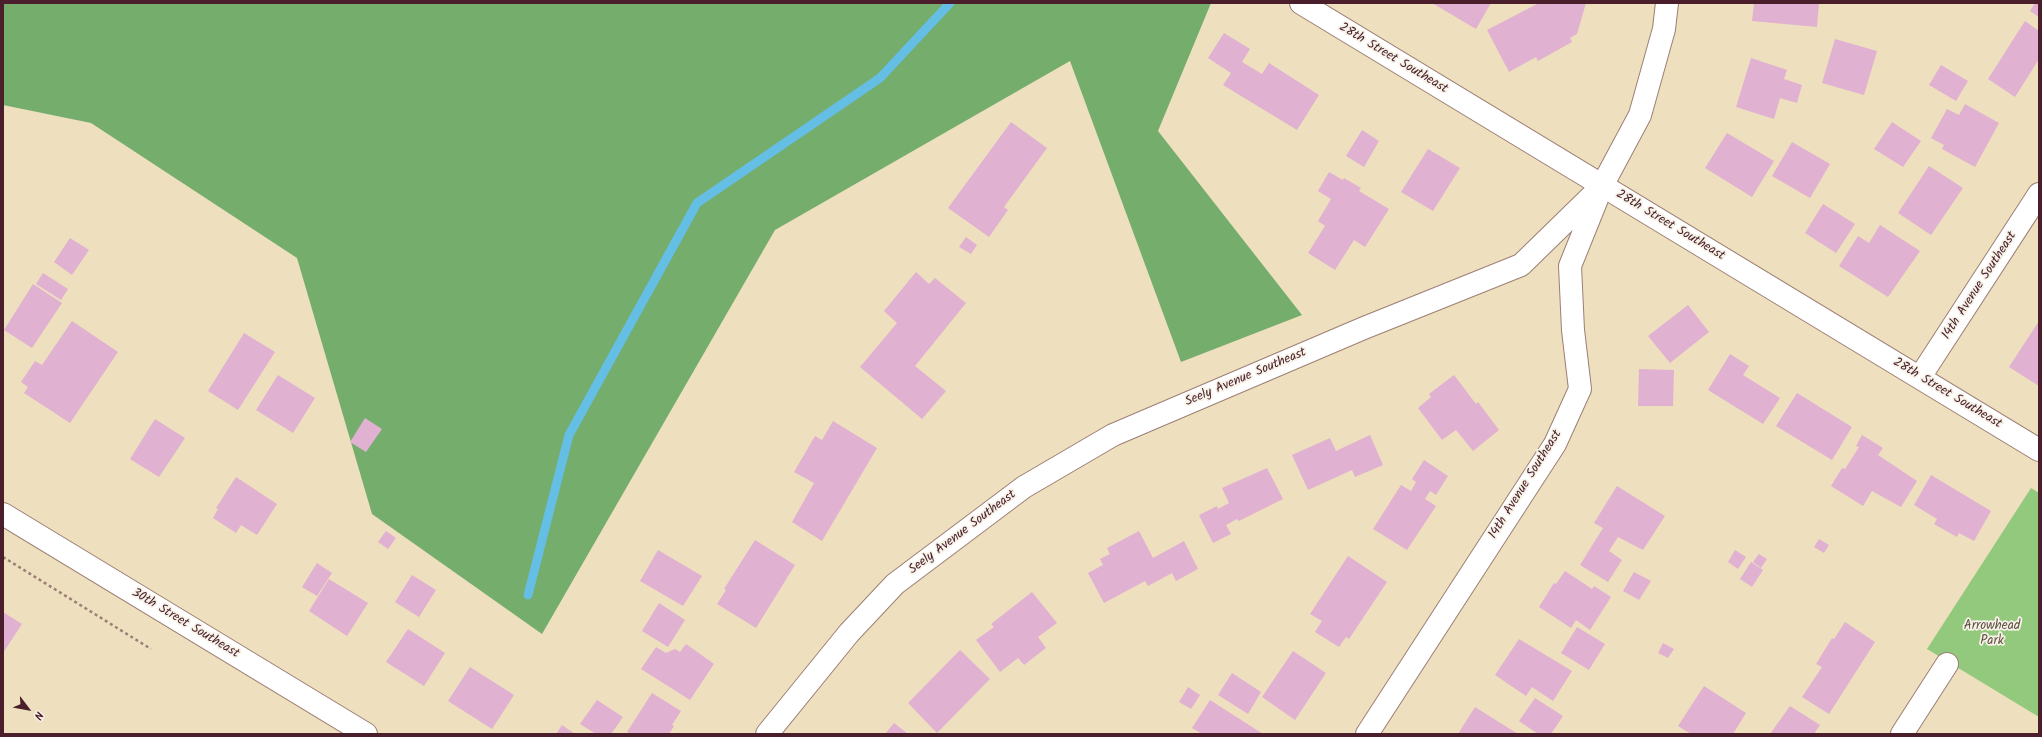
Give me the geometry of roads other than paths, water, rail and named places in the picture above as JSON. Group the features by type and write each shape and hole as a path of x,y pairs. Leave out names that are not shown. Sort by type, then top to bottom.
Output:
{"street":[{"name":"28th Street Southeast","path":"1301,3 2039,450"},
{"name":"Seely Avenue Southeast","path":"766,734 849,633 895,584 1024,487 1113,435 1357,331 1521,265 1602,186 1640,115 1664,29 1667,3"},
{"name":"14th Avenue Southeast","path":"1367,734 1555,444 1580,388 1573,330 1570,266 1602,186"},
{"name":"14th Avenue Southeast","path":"1920,377 2039,194"},
{"name":"30th Street Southeast","path":"3,514 366,734"},
{"path":"1902,734 1947,664"}],"waterway":[{"path":"528,595 569,435 697,203 880,78 950,3"}],"park label":[{"name":"Arrowhead Park","path":"1992,634"}]}
